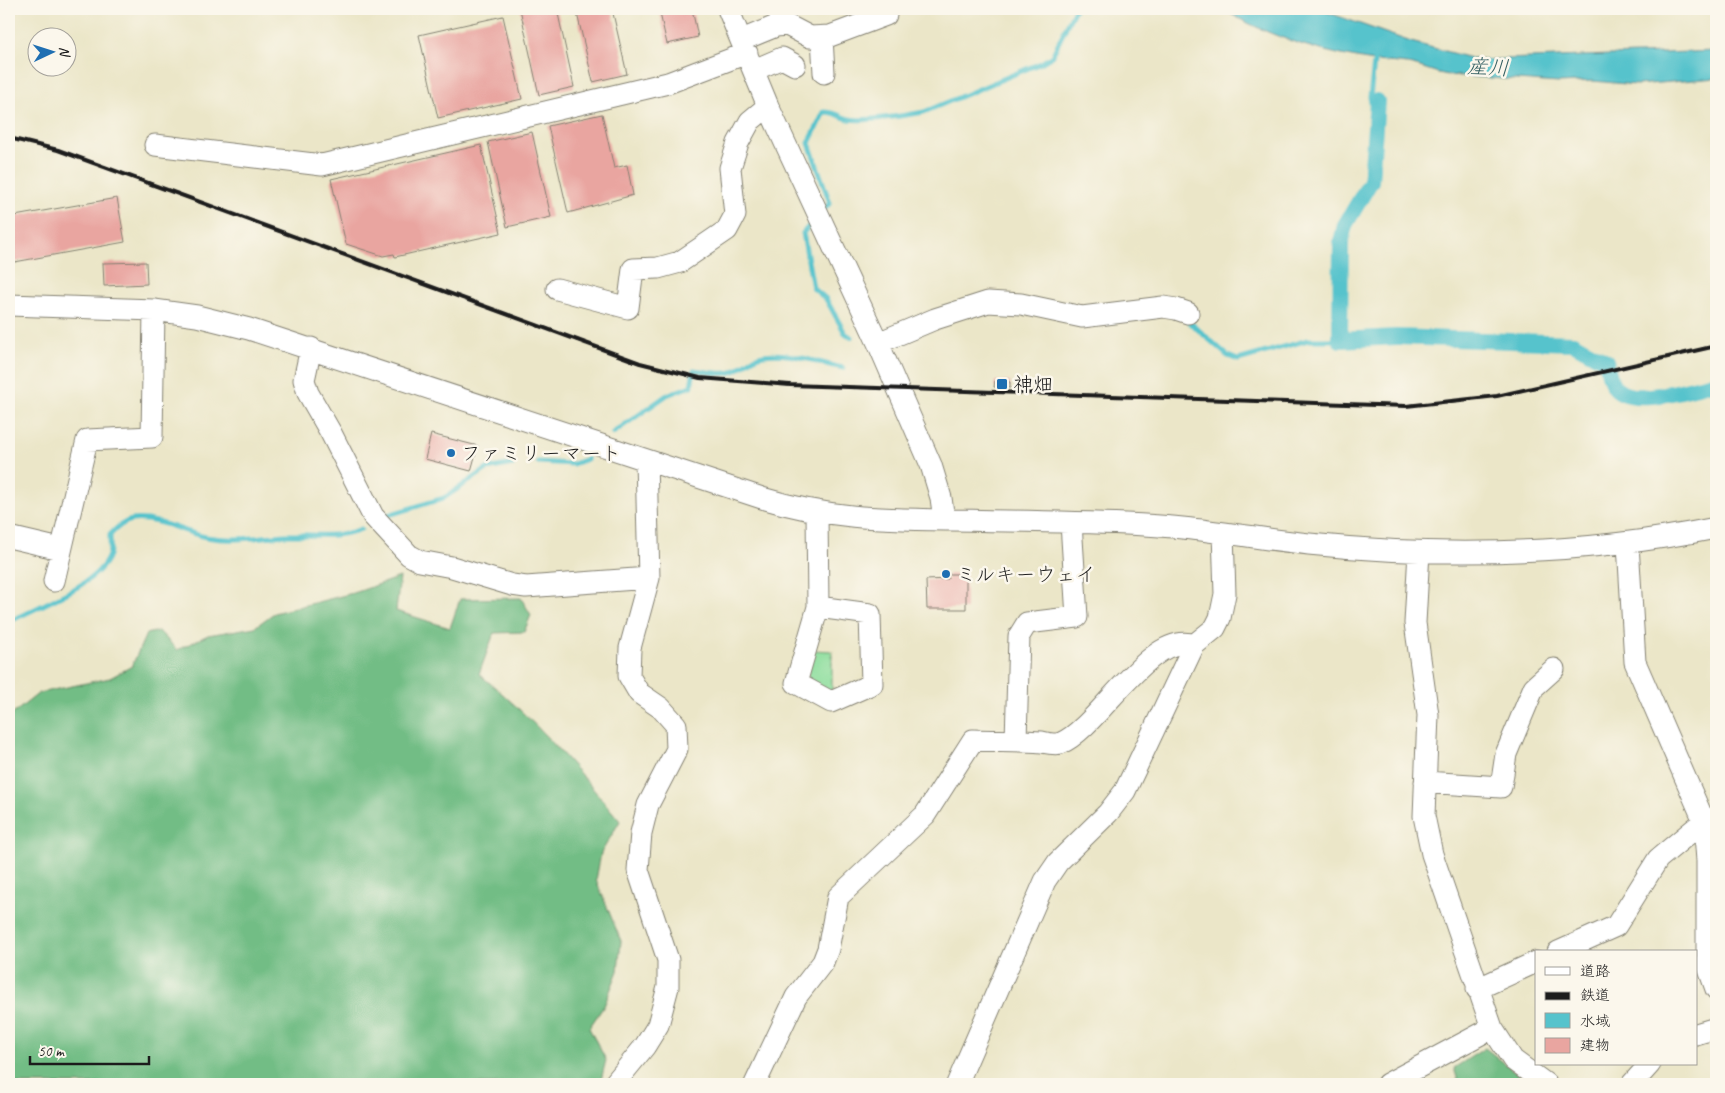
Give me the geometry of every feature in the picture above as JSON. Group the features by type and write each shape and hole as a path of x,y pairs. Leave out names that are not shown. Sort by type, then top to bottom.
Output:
{"street":[{"path":"728,9 768,106 878,343 933,472 944,520"},
{"path":"155,145 322,165 668,83 748,54 776,26 787,25 810,37 822,37 886,15"},
{"path":"822,37 824,73"},
{"path":"748,54 782,58 795,65"},
{"path":"557,289 628,308 633,269 658,268 680,262 727,230 734,215 730,168 738,143 750,120 768,106"},
{"path":"878,343 935,319 988,302 1021,304 1082,317 1163,308 1176,308 1188,313"},
{"path":"9,305 154,310 197,316 311,348 787,505 817,512 866,519 1171,527 1309,544 1419,552 1546,552 1628,544 1716,528"},
{"path":"54,581 88,440 152,437 154,310"},
{"path":"311,348 304,380 308,393 374,516 409,555 420,561 452,567 519,586 649,578"},
{"path":"614,1084 645,1046 658,1025 668,987 668,960 638,870 641,833 648,805 677,750 676,725 661,708 638,693 630,676 630,648 649,578 646,460"},
{"path":"817,512 818,608 796,683 831,702 872,684 870,614 818,608"},
{"path":"1016,740 1019,636 1026,623 1077,617 1071,523"},
{"path":"957,1084 1045,881 1058,862 1108,813 1125,792 1194,645 1215,628 1224,607 1223,533"},
{"path":"9,537 60,550"},
{"path":"1628,544 1635,662 1710,819 1707,861 1707,964 1716,989"},
{"path":"1419,552 1415,623 1428,715 1424,816 1432,854 1492,1028 1513,1060 1546,1084"},
{"path":"754,1084 796,997 823,962 828,949 838,897 924,815 973,740 1016,740 1060,744 1080,729 1121,686 1163,649 1174,643 1184,642 1194,645"},
{"path":"1425,782 1501,787 1506,754 1534,686 1554,669"},
{"path":"1562,950 1616,926 1658,859 1710,819"},
{"path":"1478,989 1535,962"},
{"path":"1387,1084 1492,1028"},
{"path":"1698,1033 1716,1028"},
{"path":"1632,1084 1648,1066"}],"green space":[{"path":"400,577 396,611 450,628 460,599 521,598 531,615 524,632 494,633 479,674 536,725 620,821 601,853 596,880 621,941 618,971 604,1006 589,1028 606,1060 600,1084 9,1084 9,717 39,693 110,678 132,666 146,634 159,631 177,650 208,635 255,627 274,613 357,592"},
{"path":"812,650 832,651 832,694 807,684"},
{"path":"1485,1048 1531,1084 1459,1084 1454,1068"}],"water":[{"name":"産川","path":"1222,9 1318,9 1411,42 1478,60 1716,51 1716,78 1637,85 1593,81 1559,83 1448,75 1413,65 1373,61 1307,46 1255,27"}],"building":[{"path":"520,9 557,9 574,87 539,95"},
{"path":"576,9 612,9 627,74 593,82"},
{"path":"659,9 692,9 698,37 667,44"},
{"path":"503,16 522,99 438,118 419,35"},
{"path":"602,114 614,168 627,165 633,195 568,213 548,126"},
{"path":"532,132 551,217 507,227 488,142"},
{"path":"481,145 501,233 395,257 394,254 383,256 346,244 331,179"},
{"path":"117,198 125,242 9,263 9,217"},
{"path":"146,262 147,284 104,286 103,263"},
{"path":"995,381 1010,382 1010,388 994,387"},
{"name":"ファミリーマート","path":"431,434 478,446 471,471 425,459"},
{"path":"948,574 966,574 966,609 927,609 926,580 948,579"}],"waterway":[{"path":"823,210 830,203 809,143 824,112 856,120 886,118 924,112 1041,63 1052,56 1075,9"},
{"path":"1375,54 1370,97 1371,102 1377,107"},
{"path":"1377,101 1371,181 1345,225 1341,242 1340,340 1396,337 1573,343 1606,361 1612,383 1619,391 1631,395 1661,395 1716,382"},
{"path":"814,220 803,233 813,288 826,299 845,333 851,337"},
{"path":"1186,319 1228,356 1238,360 1308,340 1340,340"},
{"path":"613,433 667,395 691,386 694,370 728,373 758,356 773,354 793,356 843,368"},
{"path":"538,462 573,464 587,459"},
{"path":"385,516 444,498 487,469 513,464"},
{"path":"9,622 80,586 93,576 103,566 109,555 110,535 120,526 132,520 150,521 197,535 226,539 286,535 333,535 361,529"}],"railway":[{"path":"9,138 58,150 640,363 700,378 790,385 1406,406 1497,396 1716,346"}],"place":[{"name":"神畑","path":"1002,384"},
{"name":"ファミリーマート","path":"451,453"},
{"name":"ミルキーウェイ","path":"946,574"}]}
